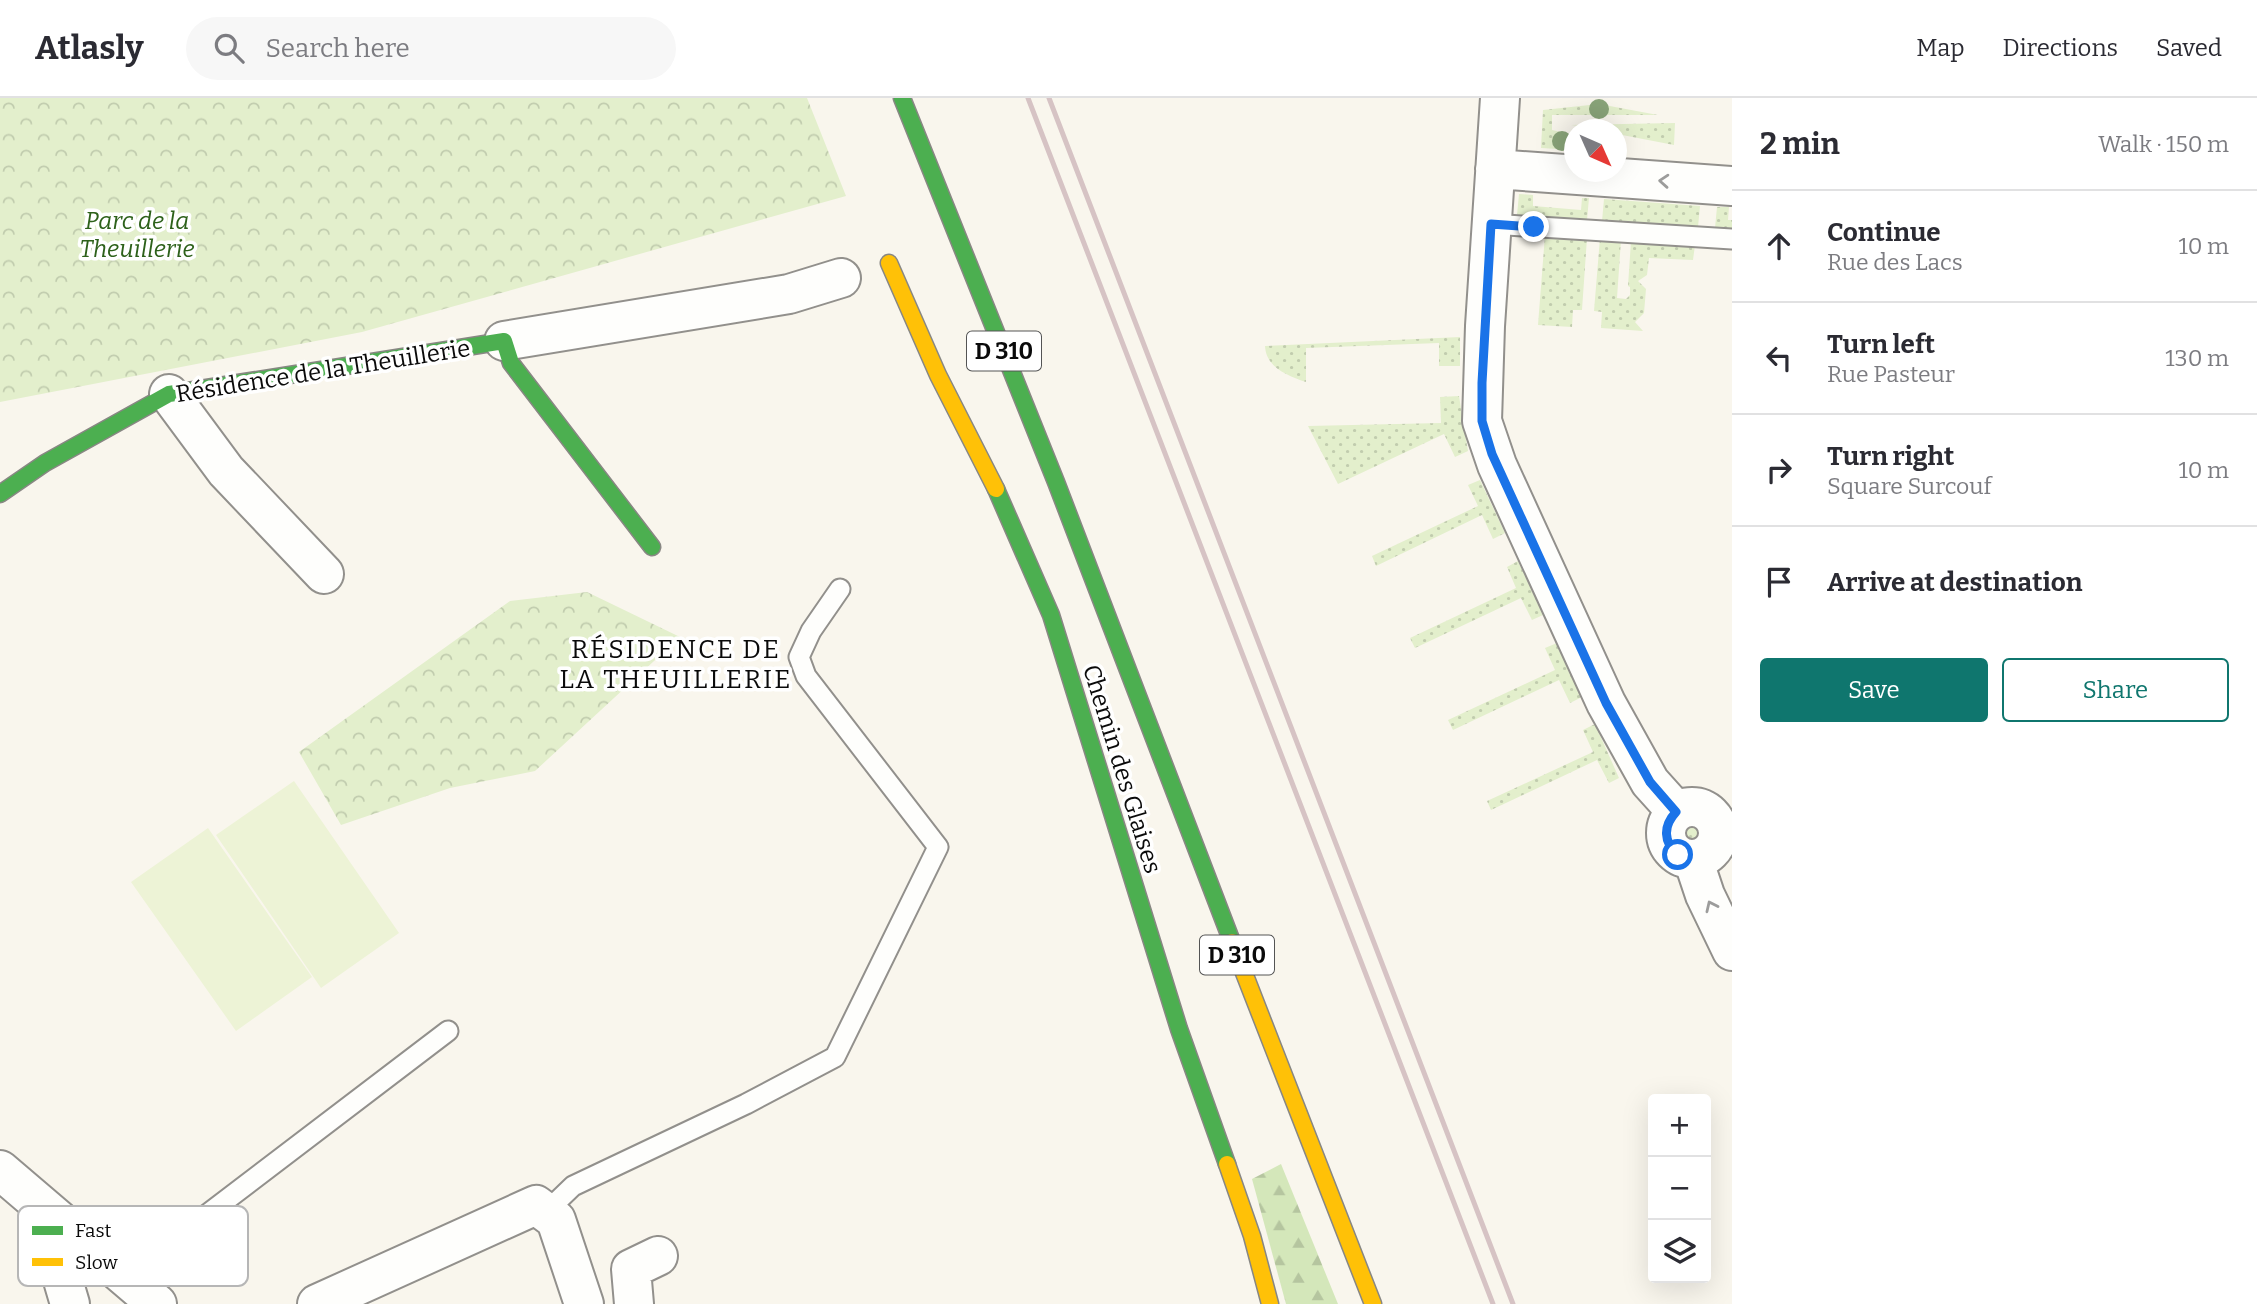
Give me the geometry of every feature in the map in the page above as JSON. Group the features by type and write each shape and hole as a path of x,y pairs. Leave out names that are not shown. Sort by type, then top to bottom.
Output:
{"street":[{"name":"D 310","path":"902,98 1056,482 1326,1189 1373,1304"},
{"path":"1500,98 1482,421 1492,454 1606,703 1650,782 1676,812"},
{"path":"1496,169 1732,186"},
{"name":"Chemin des Glaises","path":"889,263 938,375 1003,500 1051,615 1179,1029 1252,1236 1270,1304"},
{"name":"Résidence de la Theuillerie","path":"0,494 45,463 169,394 789,294 841,278"},
{"name":"Résidence de la Theuillerie","path":"505,341 511,363 652,547"},
{"path":"169,394 226,471 324,575"},
{"path":"1692,807 1708,812 1724,823 1713,848 1701,858 1678,855 1667,842 1667,825 1676,812 1692,807"},
{"path":"1693,859 1705,895 1732,951"},
{"path":"0,1170 39,1206"},
{"path":"317,1304 541,1209 556,1220 584,1304"},
{"path":"634,1304 631,1269 658,1256"},
{"path":"65,1286 70,1304"},
{"path":"135,1286 157,1304"}],"lane":[{"path":"1491,224 1732,239"},
{"path":"541,1209 573,1185 746,1104 835,1058 938,847 806,676 799,657 811,631 839,589"},
{"path":"219,1206 448,1031"}],"green space":[{"name":"Parc de la Theuillerie","path":"0,98 807,98 846,196 362,332 0,402"},
{"path":"1599,104 1658,115 1552,115 1552,130 1564,133 1564,149 1541,148 1543,110"},
{"path":"1675,123 1674,145 1627,136 1627,124"},
{"path":"1519,194 1533,195 1533,206 1581,210 1582,198 1589,198 1587,220 1517,215"},
{"path":"1604,199 1700,206 1698,227 1602,221"},
{"path":"1717,207 1729,207 1728,220 1732,220 1732,229 1715,228"},
{"path":"1545,235 1587,238 1582,310 1573,310 1572,327 1538,325"},
{"path":"1600,238 1621,240 1617,298 1626,299 1630,295 1628,286 1631,241 1695,245 1693,260 1649,258 1647,275 1638,281 1646,289 1644,313 1635,322 1643,331 1601,328 1602,312 1594,311"},
{"path":"1460,337 1460,366 1439,366 1439,343 1306,348 1306,382 1286,374 1274,365 1266,354 1265,346"},
{"path":"1459,396 1468,451 1455,457 1444,434 1338,484 1308,426 1441,423 1440,397"},
{"path":"1480,480 1505,533 1493,539 1482,515 1376,566 1372,556 1478,506 1468,485"},
{"path":"1518,561 1543,615 1532,620 1521,598 1415,648 1410,638 1516,588 1507,567"},
{"path":"587,592 680,637 535,771 450,788 341,825 299,752 510,601"},
{"path":"1557,643 1582,697 1570,703 1559,680 1453,730 1448,720 1555,670 1545,648"},
{"path":"1595,724 1619,778 1609,783 1597,760 1491,810 1487,801 1593,752 1583,730"},
{"path":"294,781 399,933 321,988 216,835"},
{"path":"1692,817 1704,822 1709,834 1704,846 1692,851 1680,846 1675,834 1680,822"},
{"path":"208,828 312,977 236,1031 131,882"},
{"path":"1281,1164 1338,1304 1286,1304 1252,1179"}],"railway":[{"path":"1028,98 1493,1304"},
{"path":"1049,98 1513,1304"}],"traffic: fast":[{"path":"902,98 1056,482 1232,942"},
{"path":"0,494 45,463 169,394 504,341 511,363 652,547"},
{"path":"996,489 1051,615 1179,1029 1227,1164"}],"traffic: slow":[{"path":"889,263 938,375 996,489"},
{"path":"1232,942 1373,1304"},
{"path":"1227,1164 1252,1236 1270,1304"}],"district":[{"name":"RÉSIDENCE DE LA THEUILLERIE","path":"676,664"}],"route":[{"path":"1534,227 1491,224 1482,421 1497,466 1606,703 1650,782 1676,812 1667,825 1665,834 1671,850 1678,855"}]}
